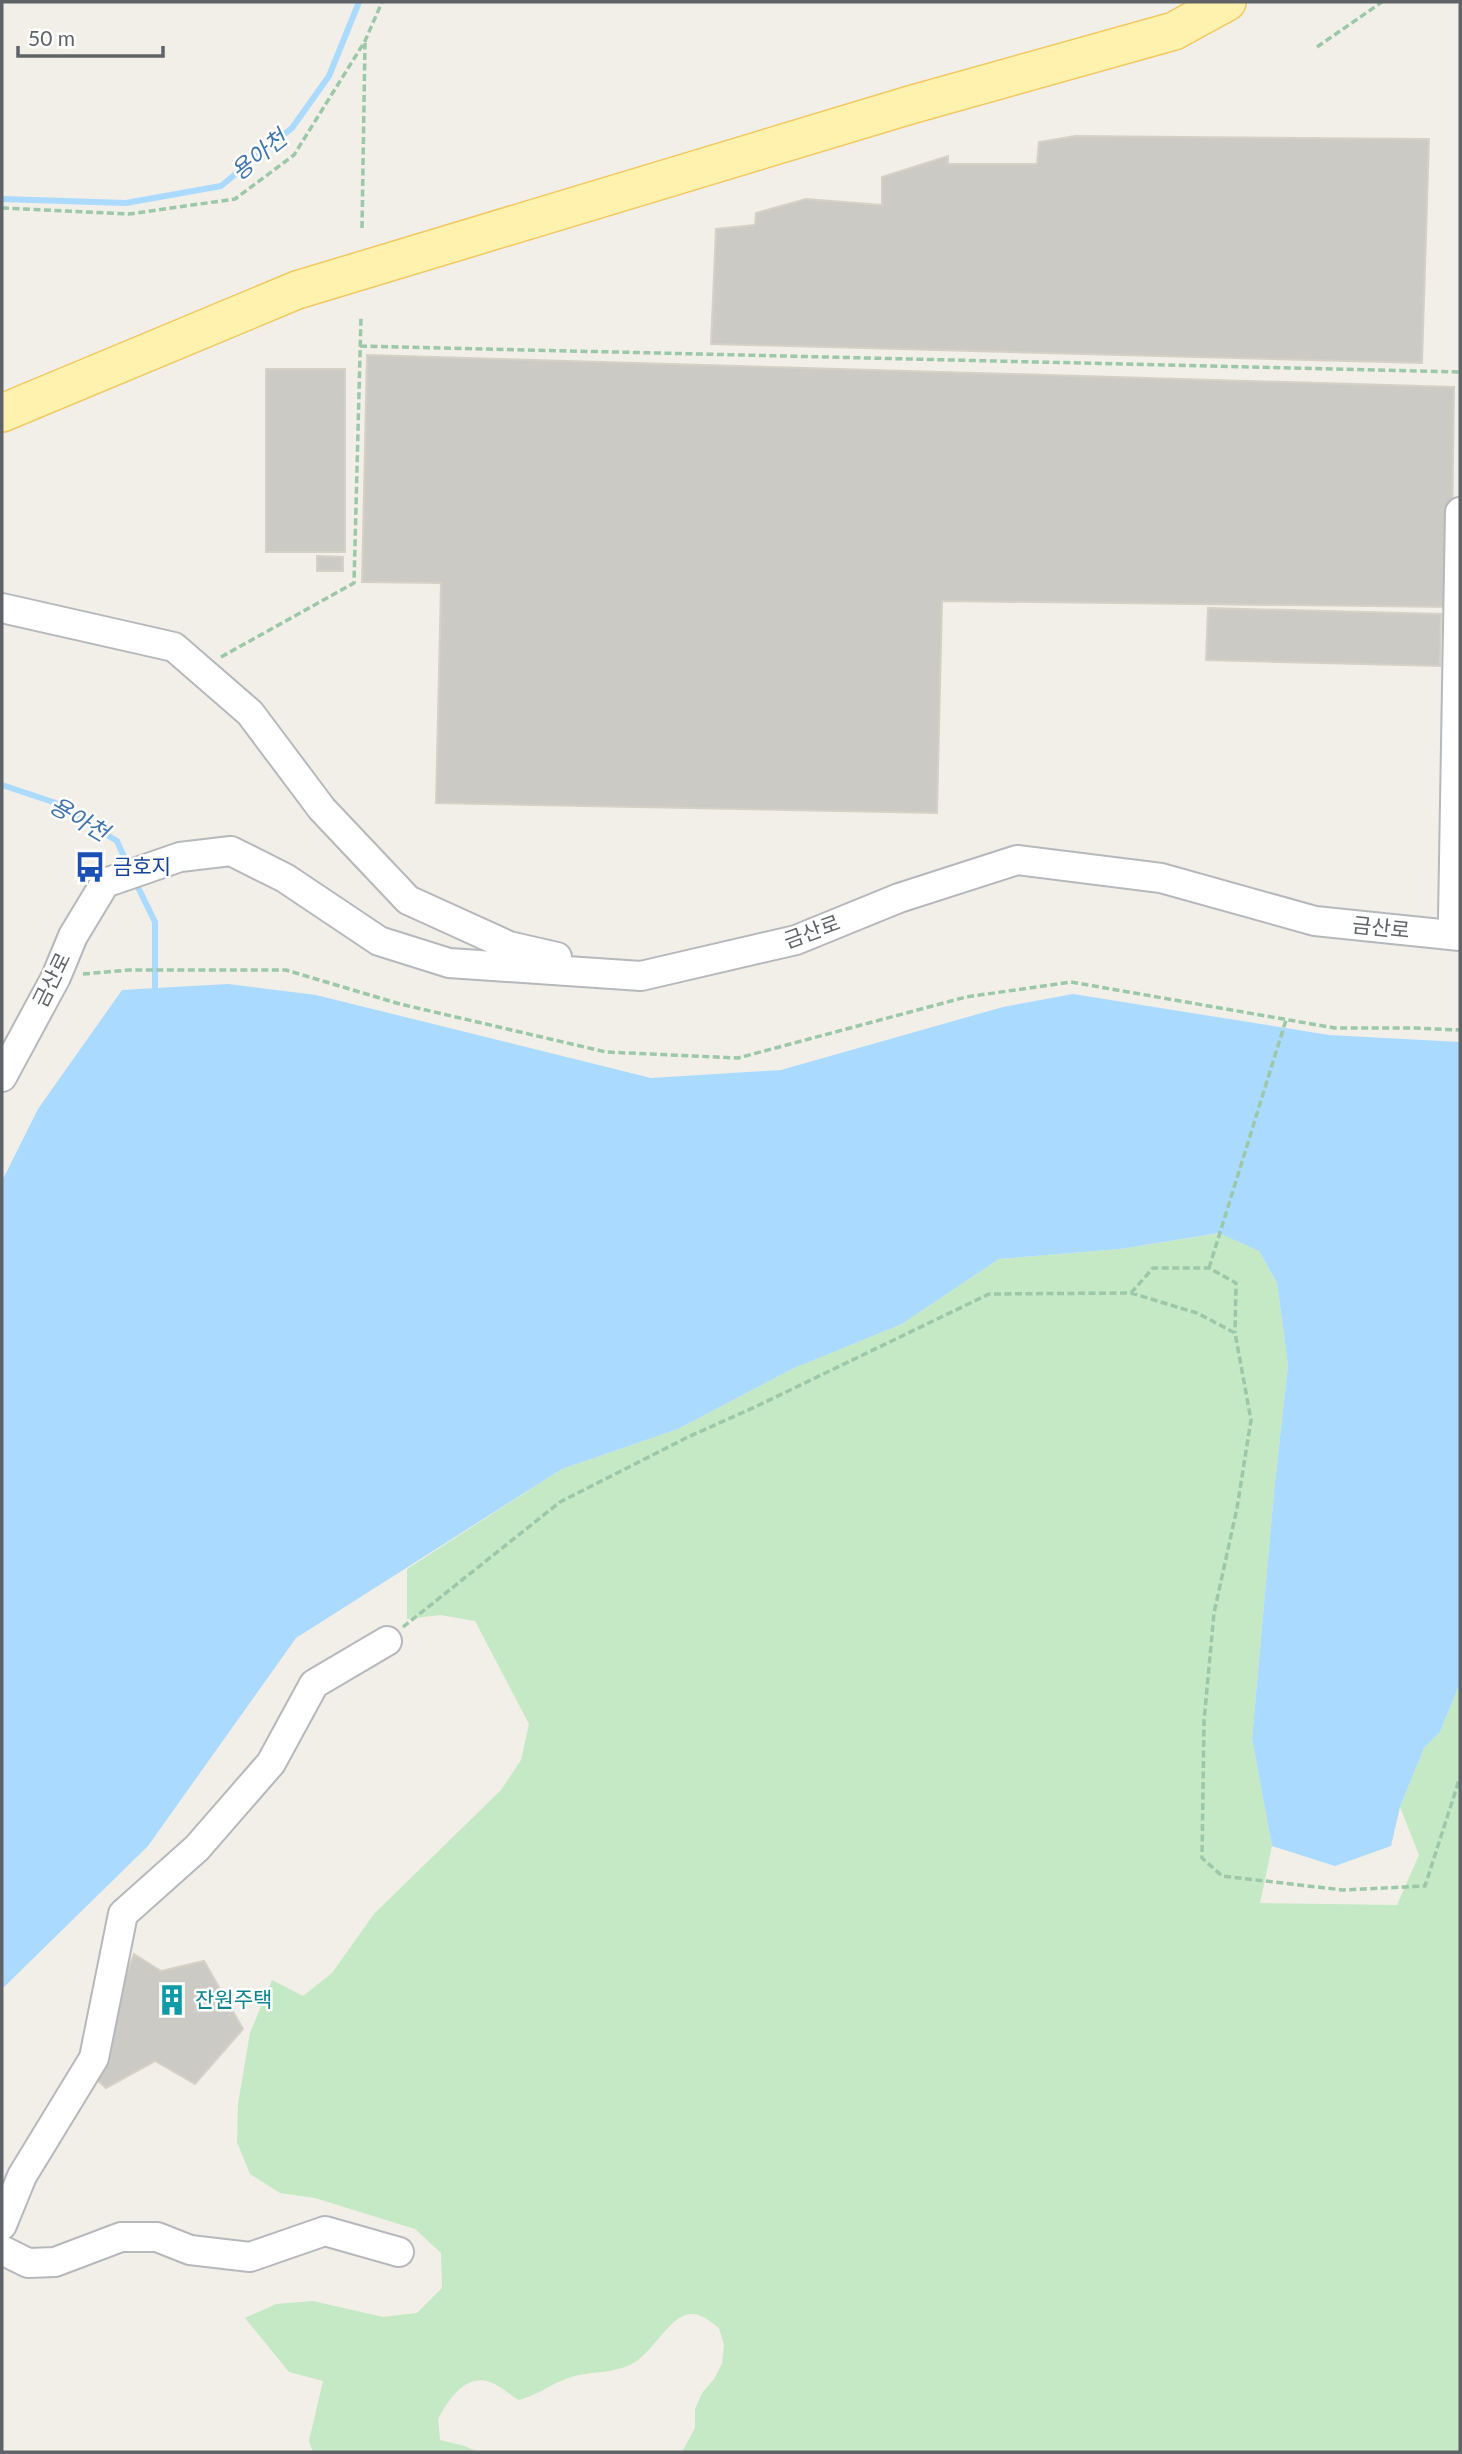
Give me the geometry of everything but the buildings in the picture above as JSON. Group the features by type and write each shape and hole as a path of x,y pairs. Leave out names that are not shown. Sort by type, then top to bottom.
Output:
{"main road":[{"path":"2,413 297,290 910,105 1174,32 1227,2"}],"street":[{"path":"1460,512 1454,919 1460,920"},
{"path":"2,608 174,646 250,713 322,809 408,900 509,946 641,976"},
{"name":"금산로","path":"2,1077 56,977 73,936 104,883 180,857 231,850 285,878 379,940 449,963 641,976 796,940 898,898 1017,860 1161,878 1315,921 1460,936"},
{"path":"2,2225 22,2176 94,2058 123,1914 197,1848 271,1763 314,1684 387,1640"},
{"path":"2,2250 28,2263 55,2262 121,2237 157,2237 190,2250 250,2257 325,2231 399,2252"}],"path":[{"path":"2,208 129,214 235,199 294,155 365,41 382,2"},
{"path":"1317,47 1382,2"},
{"path":"362,228 365,41"},
{"path":"199,668 354,583 360,317"},
{"path":"360,346 1460,372"},
{"path":"56,977 129,970 286,970 400,1004 606,1052 738,1058 967,998 1071,982 1335,1028 1460,1030"},
{"path":"1209,1268 1286,1020"},
{"path":"1130,1293 1153,1268 1209,1268 1236,1283 1235,1333 1251,1420 1237,1508 1214,1613 1204,1721 1202,1858 1222,1876 1343,1890 1425,1886 1460,1777"},
{"path":"387,1640 560,1502 688,1437 989,1294 1130,1293 1197,1312 1235,1333"}],"green space":[{"path":"1220,1233 1259,1251 1277,1283 1288,1365 1252,1739 1272,1846 1260,1903 1397,1905 1419,1855 1400,1807 1424,1748 1440,1732 1460,1683 1460,2452 682,2452 695,2428 695,2409 702,2393 722,2364 724,2345 719,2328 704,2317 690,2314 673,2322 642,2357 619,2369 568,2378 519,2400 490,2382 481,2380 465,2385 452,2397 438,2419 440,2440 477,2452 313,2452 309,2441 323,2381 289,2372 245,2318 276,2304 313,2301 383,2317 417,2313 442,2288 441,2253 415,2229 315,2198 280,2193 250,2174 237,2142 238,2104 250,2033 272,1980 303,1996 332,1973 374,1914 501,1790 521,1760 529,1724 475,1621 440,1615 407,1619 407,1569 562,1469 678,1429 792,1369 902,1324 999,1259 1120,1249"}],"water":[{"path":"228,984 316,995 651,1078 781,1070 1003,1007 1073,994 1329,1035 1460,1042 1460,1683 1440,1732 1424,1748 1400,1807 1391,1846 1335,1866 1272,1846 1252,1739 1288,1365 1277,1283 1259,1251 1219,1233 1120,1249 999,1259 902,1324 792,1369 678,1429 562,1469 296,1638 148,1846 2,1989 2,1181 38,1109 122,990"}],"waterway":[{"name":"용아천","path":"2,199 126,203 221,186 292,128 329,76 359,2"},
{"name":"용아천","path":"2,785 56,803 117,841 129,868"},
{"name":"용아천","path":"135,881 155,922 155,995"}],"place":[{"name":"금호지","path":"90,867"},
{"name":"잔원주택","path":"172,2000"}]}
